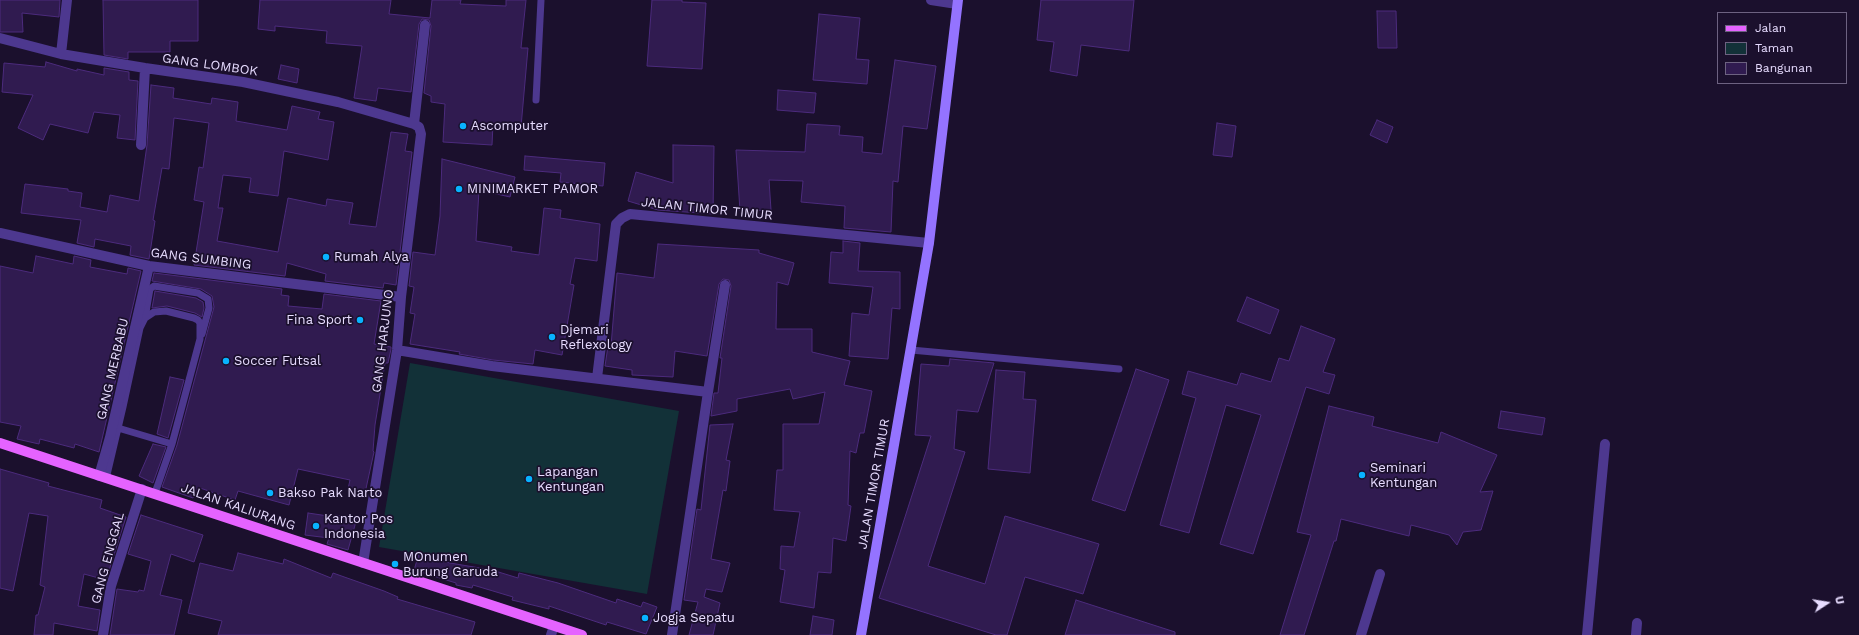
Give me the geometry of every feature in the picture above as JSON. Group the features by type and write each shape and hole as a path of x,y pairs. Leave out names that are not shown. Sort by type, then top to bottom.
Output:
{"main road":[{"name":"JALAN KALIURANG","path":"0,443 363,562 552,630 582,635"}],"street":[{"path":"61,54 67,0"},
{"path":"931,0 958,2"},
{"name":"JALAN TIMOR TIMUR","path":"860,635 929,243 958,2"},
{"path":"414,124 425,25"},
{"name":"GANG LOMBOK","path":"0,38 61,54 243,82 338,102 414,124"},
{"path":"142,145 145,68"},
{"name":"GANG HARJUNO","path":"363,562 397,350 401,297 421,134 419,127 414,124"},
{"name":"JALAN TIMOR TIMUR","path":"597,378 616,224 622,218 630,214 929,243"},
{"name":"GANG SUMBING","path":"0,233 149,266 401,297"},
{"name":"GANG MERBABU","path":"103,477 110,437 149,266"},
{"path":"672,635 725,285"},
{"path":"397,350 492,366 708,392"},
{"path":"1587,635 1605,444"},
{"name":"GANG ENGGAL","path":"103,635 111,586 142,490"},
{"path":"1361,635 1380,574"},
{"path":"1636,635 1637,623"}],"lane":[{"path":"536,100 541,0"},
{"path":"103,477 118,428 140,328 145,318 150,290 154,286 198,293 208,299 209,308 172,444 155,493"},
{"path":"145,318 154,312 166,311 198,320 200,323 200,339"},
{"path":"911,350 1119,369"},
{"path":"118,428 172,444"}],"green space":[{"name":"Lapangan Kentungan","path":"410,363 679,411 647,594 379,547"}],"building":[{"path":"0,0 60,0 59,17 22,13 23,32 0,32"},
{"path":"103,0 198,0 198,41 170,41 170,52 128,52 128,59 104,55"},
{"path":"260,0 391,0 389,14 430,18 432,0 461,0 460,4 506,6 506,0 526,0 521,48 528,48 521,127 493,124 492,145 443,142 445,104 431,102 431,96 424,93 431,26 429,20 422,19 419,24 411,92 378,88 376,101 354,98 362,46 326,43 327,31 275,26 275,31 258,29"},
{"path":"652,0 682,0 682,2 706,3 702,69 647,66"},
{"path":"1041,0 1134,0 1129,51 1081,45 1077,76 1050,71 1054,42 1037,40"},
{"path":"1377,11 1396,11 1397,48 1378,48"},
{"path":"819,14 860,18 856,59 869,60 867,84 813,80"},
{"path":"895,60 936,66 927,129 903,126 898,182 893,181 891,232 844,228 845,206 801,202 803,181 769,180 771,210 740,211 736,150 805,152 807,124 840,126 839,135 863,137 862,152 882,154"},
{"path":"46,62 77,71 77,69 104,75 104,68 129,72 129,80 138,81 135,140 117,138 120,115 94,112 88,133 50,124 43,140 18,128 33,95 2,92 4,63 45,67"},
{"path":"281,65 299,69 297,83 278,79"},
{"path":"151,85 174,88 173,98 211,104 212,98 238,102 236,121 287,130 292,106 320,112 318,119 334,122 328,160 284,151 278,196 249,192 251,178 223,175 218,208 223,208 217,241 278,252 288,198 326,206 327,199 353,203 349,224 376,227 391,132 408,134 405,151 412,152 396,285 384,283 383,288 325,281 326,274 287,263 285,276 194,265 204,202 194,200 199,167 203,168 209,123 174,118 169,169 162,168 153,220 155,221 149,259 130,255 131,246 95,239 94,247 77,243 81,220 21,213 25,184 68,189 68,191 82,193 80,207 107,212 110,195 139,201 147,145"},
{"path":"778,90 816,93 814,113 777,110"},
{"path":"1377,120 1393,127 1387,143 1370,135"},
{"path":"1217,123 1236,126 1232,157 1213,155"},
{"path":"673,145 714,146 713,214 658,210 628,201 636,172 673,183"},
{"path":"525,156 605,163 603,186 560,182 561,173 524,170"},
{"path":"442,159 515,177 510,197 479,190 476,241 512,247 511,251 539,255 544,208 561,210 560,218 600,224 597,261 575,258 570,284 574,285 562,355 535,350 533,364 493,360 459,354 460,352 410,344 415,314 410,313 414,287 409,286 413,252 435,255 440,216"},
{"path":"843,241 860,243 858,271 900,272 900,309 892,308 888,359 849,356 852,313 869,315 873,287 829,283 831,252 843,253"},
{"path":"658,244 759,250 759,253 794,263 788,285 777,282 776,329 812,329 812,352 850,361 844,385 872,391 864,433 860,433 856,453 850,451 848,505 851,506 846,541 833,538 831,573 818,572 814,608 780,602 785,570 780,569 781,546 794,547 800,512 774,510 777,470 783,470 783,424 819,424 825,392 793,399 790,389 737,399 737,411 711,416 714,393 718,393 722,358 720,358 731,286 729,280 723,279 719,284 707,356 675,351 673,377 632,375 632,370 605,366 608,346 611,346 617,273 654,278"},
{"path":"36,256 73,264 74,256 91,260 90,267 127,274 128,268 141,271 99,452 75,444 74,448 40,439 39,444 17,439 21,426 0,422 0,266 33,273"},
{"path":"154,273 282,289 281,295 289,296 288,306 322,309 324,294 381,301 374,344 391,347 391,349 388,363 385,363 375,425 374,452 365,493 348,489 350,480 298,469 289,505 238,491 235,500 200,488 193,498 162,487 177,445 214,307 212,296 201,289 152,281"},
{"path":"155,291 196,298 203,302 204,308 202,317 195,313 167,306 152,308"},
{"path":"1247,297 1279,310 1270,334 1237,321"},
{"path":"1301,326 1335,339 1323,372 1335,375 1329,394 1306,387 1253,554 1220,544 1261,415 1226,405 1189,533 1160,525 1196,398 1182,394 1188,371 1237,385 1241,373 1271,382 1279,358 1289,361"},
{"path":"950,359 994,363 978,412 957,410 954,449 965,452 928,566 985,584 1005,516 1099,544 1083,594 1025,577 1007,635 996,635 879,598 931,436 915,435 921,364 949,366"},
{"path":"1136,369 1169,380 1125,511 1092,500"},
{"path":"996,370 1025,372 1023,399 1036,400 1030,473 988,469"},
{"path":"170,377 184,380 168,438 157,434"},
{"name":"Seminari Kentungan","path":"1329,406 1374,417 1372,426 1438,443 1441,432 1497,455 1480,492 1493,491 1481,530 1463,532 1457,545 1449,535 1411,525 1409,536 1341,519 1336,541 1334,541 1304,635 1280,635 1311,535 1297,532"},
{"path":"1501,411 1545,418 1542,435 1498,428"},
{"path":"733,424 726,460 730,461 726,491 723,490 711,559 730,563 722,592 706,589 704,597 720,603 713,635 689,635 698,602 684,600 697,509 701,510 710,425"},
{"path":"153,444 166,447 153,483 139,476"},
{"path":"0,469 49,483 48,486 102,500 100,508 126,517 106,580 84,574 78,606 100,610 97,631 54,623 53,635 34,635 36,615 38,615 45,587 40,585 48,516 29,513 13,591 0,588"},
{"path":"308,513 335,517 335,515 357,518 348,550 327,544 329,538 305,535"},
{"path":"141,515 203,535 194,562 171,554 160,595 182,600 174,635 110,635 117,589 138,592 139,590 144,591 151,561 128,554"},
{"path":"238,553 283,564 284,559 331,578 333,573 384,591 398,597 397,599 475,622 471,635 218,635 222,621 188,613 200,563 233,571"},
{"path":"419,554 450,563 492,570 518,578 519,573 558,583 616,603 617,599 641,607 643,602 657,607 646,634 607,622 606,625 549,606 549,609 512,600 513,597 473,585 472,588 456,585 456,583 414,570"},
{"path":"1076,600 1175,632 1175,635 1065,635"},
{"path":"813,616 834,620 832,635 810,635"}],"place":[{"name":"Ascomputer","path":"463,126"},
{"name":"MINIMARKET PAMOR","path":"459,189"},
{"name":"Rumah Alya","path":"326,257"},
{"name":"Fina Sport","path":"360,320"},
{"name":"Djemari Reflexology","path":"552,337"},
{"name":"Soccer Futsal","path":"226,361"},
{"name":"Seminari Kentungan","path":"1362,475"},
{"name":"Lapangan Kentungan","path":"529,479"},
{"name":"Bakso Pak Narto","path":"270,493"},
{"name":"Kantor Pos Indonesia","path":"316,526"},
{"name":"MOnumen Burung Garuda","path":"395,564"},
{"name":"Jogja Sepatu","path":"645,618"}]}
